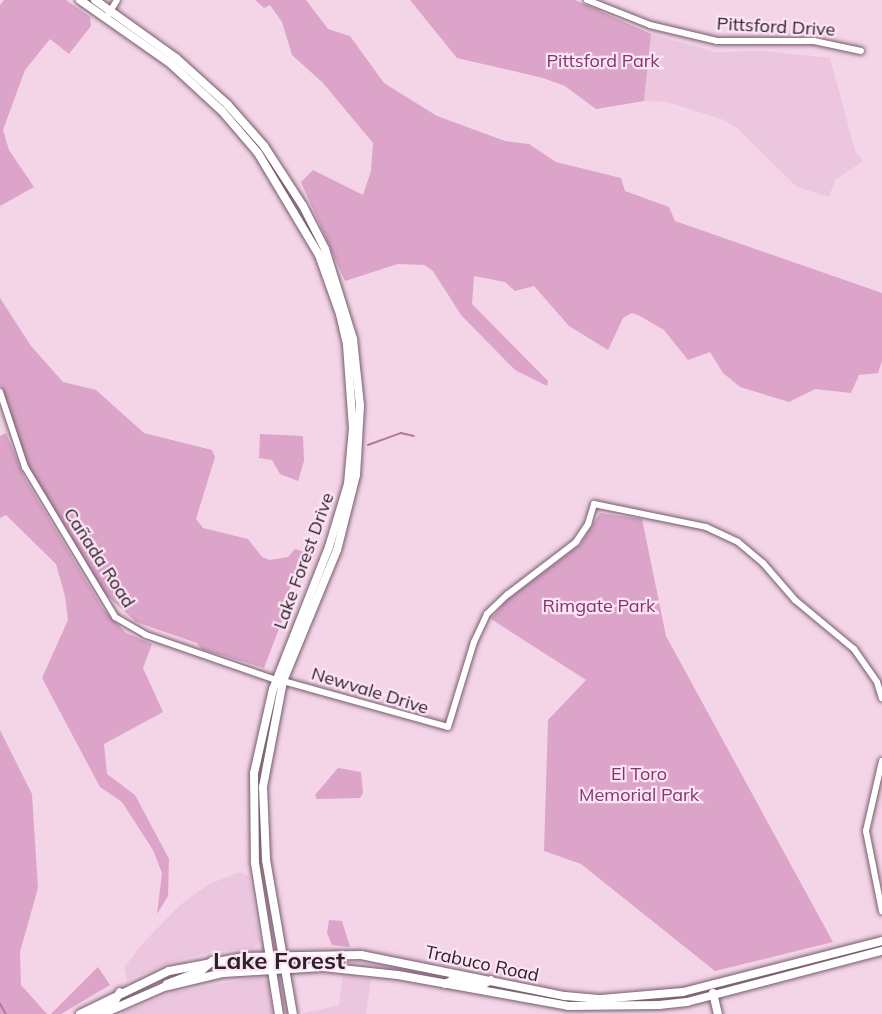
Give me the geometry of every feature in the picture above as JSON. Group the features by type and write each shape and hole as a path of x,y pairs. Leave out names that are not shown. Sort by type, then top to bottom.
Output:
{"main road":[{"name":"Lake Forest Drive","path":"80,0 108,14 176,57 246,123 303,206 325,249 351,328 360,406 356,475 337,550 279,681 272,723 262,824 293,1014"},
{"name":"Lake Forest Drive","path":"95,0 108,14 171,64 239,129 274,176 319,255 340,314 351,376 353,428 348,484 334,534 260,736 252,818 255,863 279,1014"},
{"path":"322,565 337,550 334,534"},
{"path":"850,960 854,954 882,943"},
{"name":"Trabuco Road","path":"81,1014 120,992 161,975 212,961 285,956 361,955 564,996 601,999 683,992 882,943"},
{"name":"Trabuco Road","path":"102,1014 131,999 164,987 223,973 272,969 361,969 547,1003 604,1008 687,1002 882,951"},
{"path":"164,987 201,971 212,961"},
{"path":"772,980 777,974 804,961"},
{"path":"131,999 160,985 161,975"},
{"path":"444,984 453,980 482,985 491,980"},
{"path":"711,985 718,1014"},
{"path":"92,1014 115,1001 120,992"}],"street":[{"path":"108,14 117,0"},
{"name":"Pittsford Drive","path":"586,0 650,25 717,41 814,40 861,51"},
{"name":"Cañada Road","path":"0,392 25,467 116,617 146,636 279,681"},
{"name":"Newvale Drive","path":"279,681 439,728 448,727 474,642 487,614 507,595 576,542 588,524 594,504 706,527 738,542 763,563 795,600 854,649 877,682 882,698"},
{"path":"882,761 866,831 882,911"}],"shaded area":[{"path":"651,34 715,52 765,51 830,58 855,150 863,161 835,180 829,197 797,187 737,128 724,120 667,102 644,101"},
{"path":"240,872 249,877 260,941 255,948 210,952 172,962 127,980 124,968 142,944 180,905 209,884"},
{"path":"343,976 371,979 366,1014 301,1014 339,1005"},
{"path":"261,977 268,982 273,1014 120,1014 175,992"}],"green space":[{"path":"4,0 66,0 90,17 91,26 69,54 50,39 25,70 3,130 9,150 34,187 0,206 0,5"},
{"path":"255,0 306,0 328,29 350,36 384,83 437,116 505,141 529,144 556,162 621,178 625,191 669,207 675,221 882,293 882,361 878,373 859,375 851,393 815,389 789,402 740,387 723,373 710,352 688,360 664,330 640,316 632,313 623,318 608,350 569,326 534,286 515,291 505,282 474,276 472,304 548,381 547,386 515,370 461,315 433,271 424,265 398,264 345,281 301,182 313,170 363,195 371,171 373,143 323,83 292,55 282,22 270,5 264,8"},
{"name":"Pittsford Park","path":"410,0 575,0 651,34 644,101 596,109 565,86 543,78 457,58"},
{"path":"0,298 31,346 63,382 96,390 144,433 212,450 215,457 196,519 203,528 248,539 262,557 270,560 288,557 295,549 307,553 281,606 282,621 264,668 201,649 197,643 136,622 102,591 23,457 0,385"},
{"path":"6,433 24,477 103,609 126,633 152,644 143,668 163,712 104,744 107,774 135,795 169,859 168,896 157,914 162,873 153,850 122,802 100,787 42,678 68,620 65,596 56,564 6,515 0,518 0,436"},
{"path":"260,434 303,436 304,461 298,481 280,474 272,460 259,458"},
{"name":"El Toro Memorial Park","path":"600,513 642,519 666,636 833,942 715,971 581,864 544,851 548,720 586,680 491,619 506,601 581,544"},
{"path":"0,730 32,794 38,888 20,952 21,985 47,1014 0,1014"},
{"path":"338,768 361,772 363,793 360,798 317,799 315,795"},
{"path":"329,920 342,921 350,947 332,945 327,933"},
{"path":"98,967 110,985 61,1014 51,1014"}],"waterway":[{"path":"368,445 401,433 414,436"},
{"path":"0,1003 6,1014"}],"district":[{"name":"Lake Forest","path":"279,961"}],"park label":[{"name":"Rimgate Park","path":"599,606"}]}
